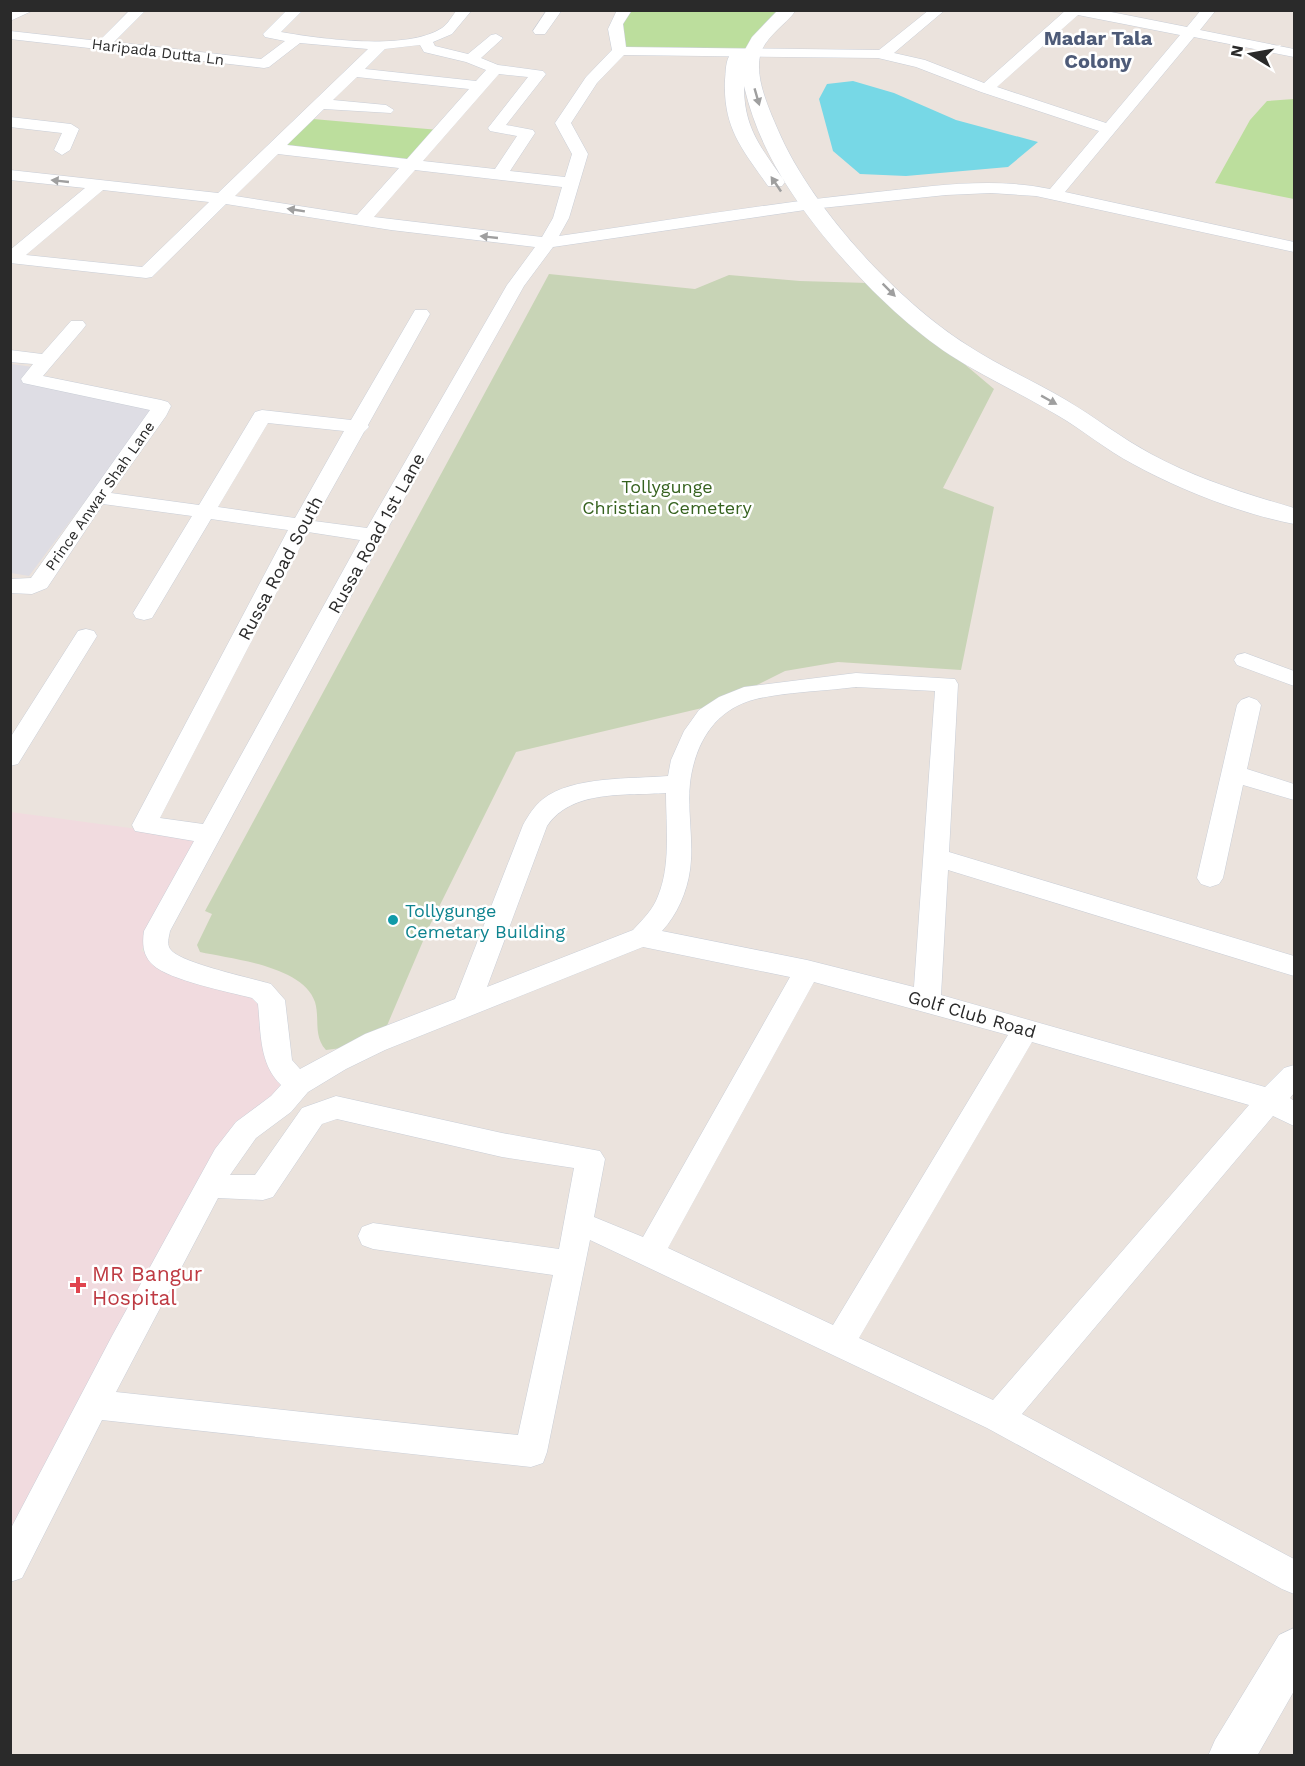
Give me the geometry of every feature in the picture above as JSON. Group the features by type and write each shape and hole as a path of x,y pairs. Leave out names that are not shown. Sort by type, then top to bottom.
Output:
{"street":[{"path":"10,17 27,10"},
{"path":"102,46 138,10"},
{"path":"296,10 270,34 297,39 380,46 425,40 446,32 465,10"},
{"path":"540,31 555,10"},
{"path":"625,10 618,17 614,35 620,51 882,55 920,63 986,89 1109,129"},
{"path":"770,10 745,52 734,76 740,130 894,322 942,360 1011,403 1080,438 1152,464 1224,494 1294,516"},
{"path":"745,52 788,10"},
{"path":"882,55 938,10"},
{"path":"986,89 1076,10 1294,53"},
{"path":"1053,195 1192,33 1209,10"},
{"name":"Haripada Dutta Ln","path":"10,35 264,64 297,39"},
{"path":"471,59 496,39"},
{"path":"425,40 429,49 471,59 495,69 538,74 496,128 527,133 499,176"},
{"path":"11,258 146,273 380,46"},
{"name":"Russa Road 1st Lane","path":"298,1084 284,1071 278,1060 271,1000 261,991 176,966 162,958 155,946 157,931 374,535 516,285 547,243 561,218 580,154 563,123 591,80 620,51"},
{"path":"362,220 413,165 495,69"},
{"path":"355,72 481,86"},
{"path":"385,91 398,78"},
{"path":"322,104 386,110"},
{"path":"10,123 71,129 62,150"},
{"path":"276,148 572,183"},
{"path":"10,175 223,199 462,234 547,243 802,206 946,190 990,188 1053,195 1294,247"},
{"path":"11,258 99,185"},
{"name":"Russa Road South","path":"210,834 144,825 301,525 359,428 421,314"},
{"path":"10,356 45,360 77,325"},
{"name":"Prince Anwar Shah Lane","path":"10,586 32,587 39,582 161,406 30,379 45,360"},
{"path":"144,614 262,416 359,428"},
{"path":"97,497 374,535"},
{"path":"11,757 86,636"},
{"path":"1245,660 1294,679"},
{"path":"10,1566 225,1157 246,1130 281,1104 298,1084 336,1061 375,1042 642,937 659,918 671,897 678,869 678,784 683,760 696,731 707,715 727,702 752,692 856,680 947,684 927,1001"},
{"path":"1210,878 1249,705"},
{"path":"1232,773 1294,792"},
{"path":"466,1007 535,825 544,810 573,794 678,784"},
{"path":"936,857 1294,966"},
{"name":"Golf Club Road","path":"642,937 807,970 927,1001 1282,1107"},
{"path":"649,1254 807,970"},
{"path":"839,1343 1026,1029"},
{"path":"998,1418 1282,1107 1294,1076"},
{"path":"94,1404 531,1452 571,1264 590,1159 502,1145 336,1107 312,1116 263,1188 210,1186"},
{"path":"596,1229 998,1418 1294,1578"},
{"path":"373,1236 571,1264"},
{"path":"1231,1755 1294,1650"}],"shaded area":[{"path":"11,364 40,368 30,379 154,409 29,576 11,573"},
{"name":"MR Bangur Hospital","path":"11,812 204,838 141,951 264,994 268,1067 282,1085 11,1536"}],"green space":[{"path":"628,11 795,11 759,49 622,48 620,18"},
{"path":"1294,99 1294,199 1215,183 1250,120 1267,101"},
{"path":"313,119 439,130 409,163 281,147"},
{"name":"Tollygunge Christian Cemetery","path":"549,274 695,289 729,275 800,281 868,283 994,389 943,488 994,507 961,670 838,662 785,671 719,704 516,752 429,927 383,1035 357,1046 326,1050 318,1033 315,1002 308,990 296,980 265,966 200,952 197,945 212,914 205,911"}],"water":[{"path":"853,81 894,93 956,120 1038,142 1008,167 906,176 860,174 833,151 819,99 827,84"}],"place":[{"name":"Tollygunge Cemetary Building","path":"393,920"},
{"name":"MR Bangur Hospital","path":"78,1285"}],"district":[{"name":"Madar Tala Colony","path":"1098,50"}]}
